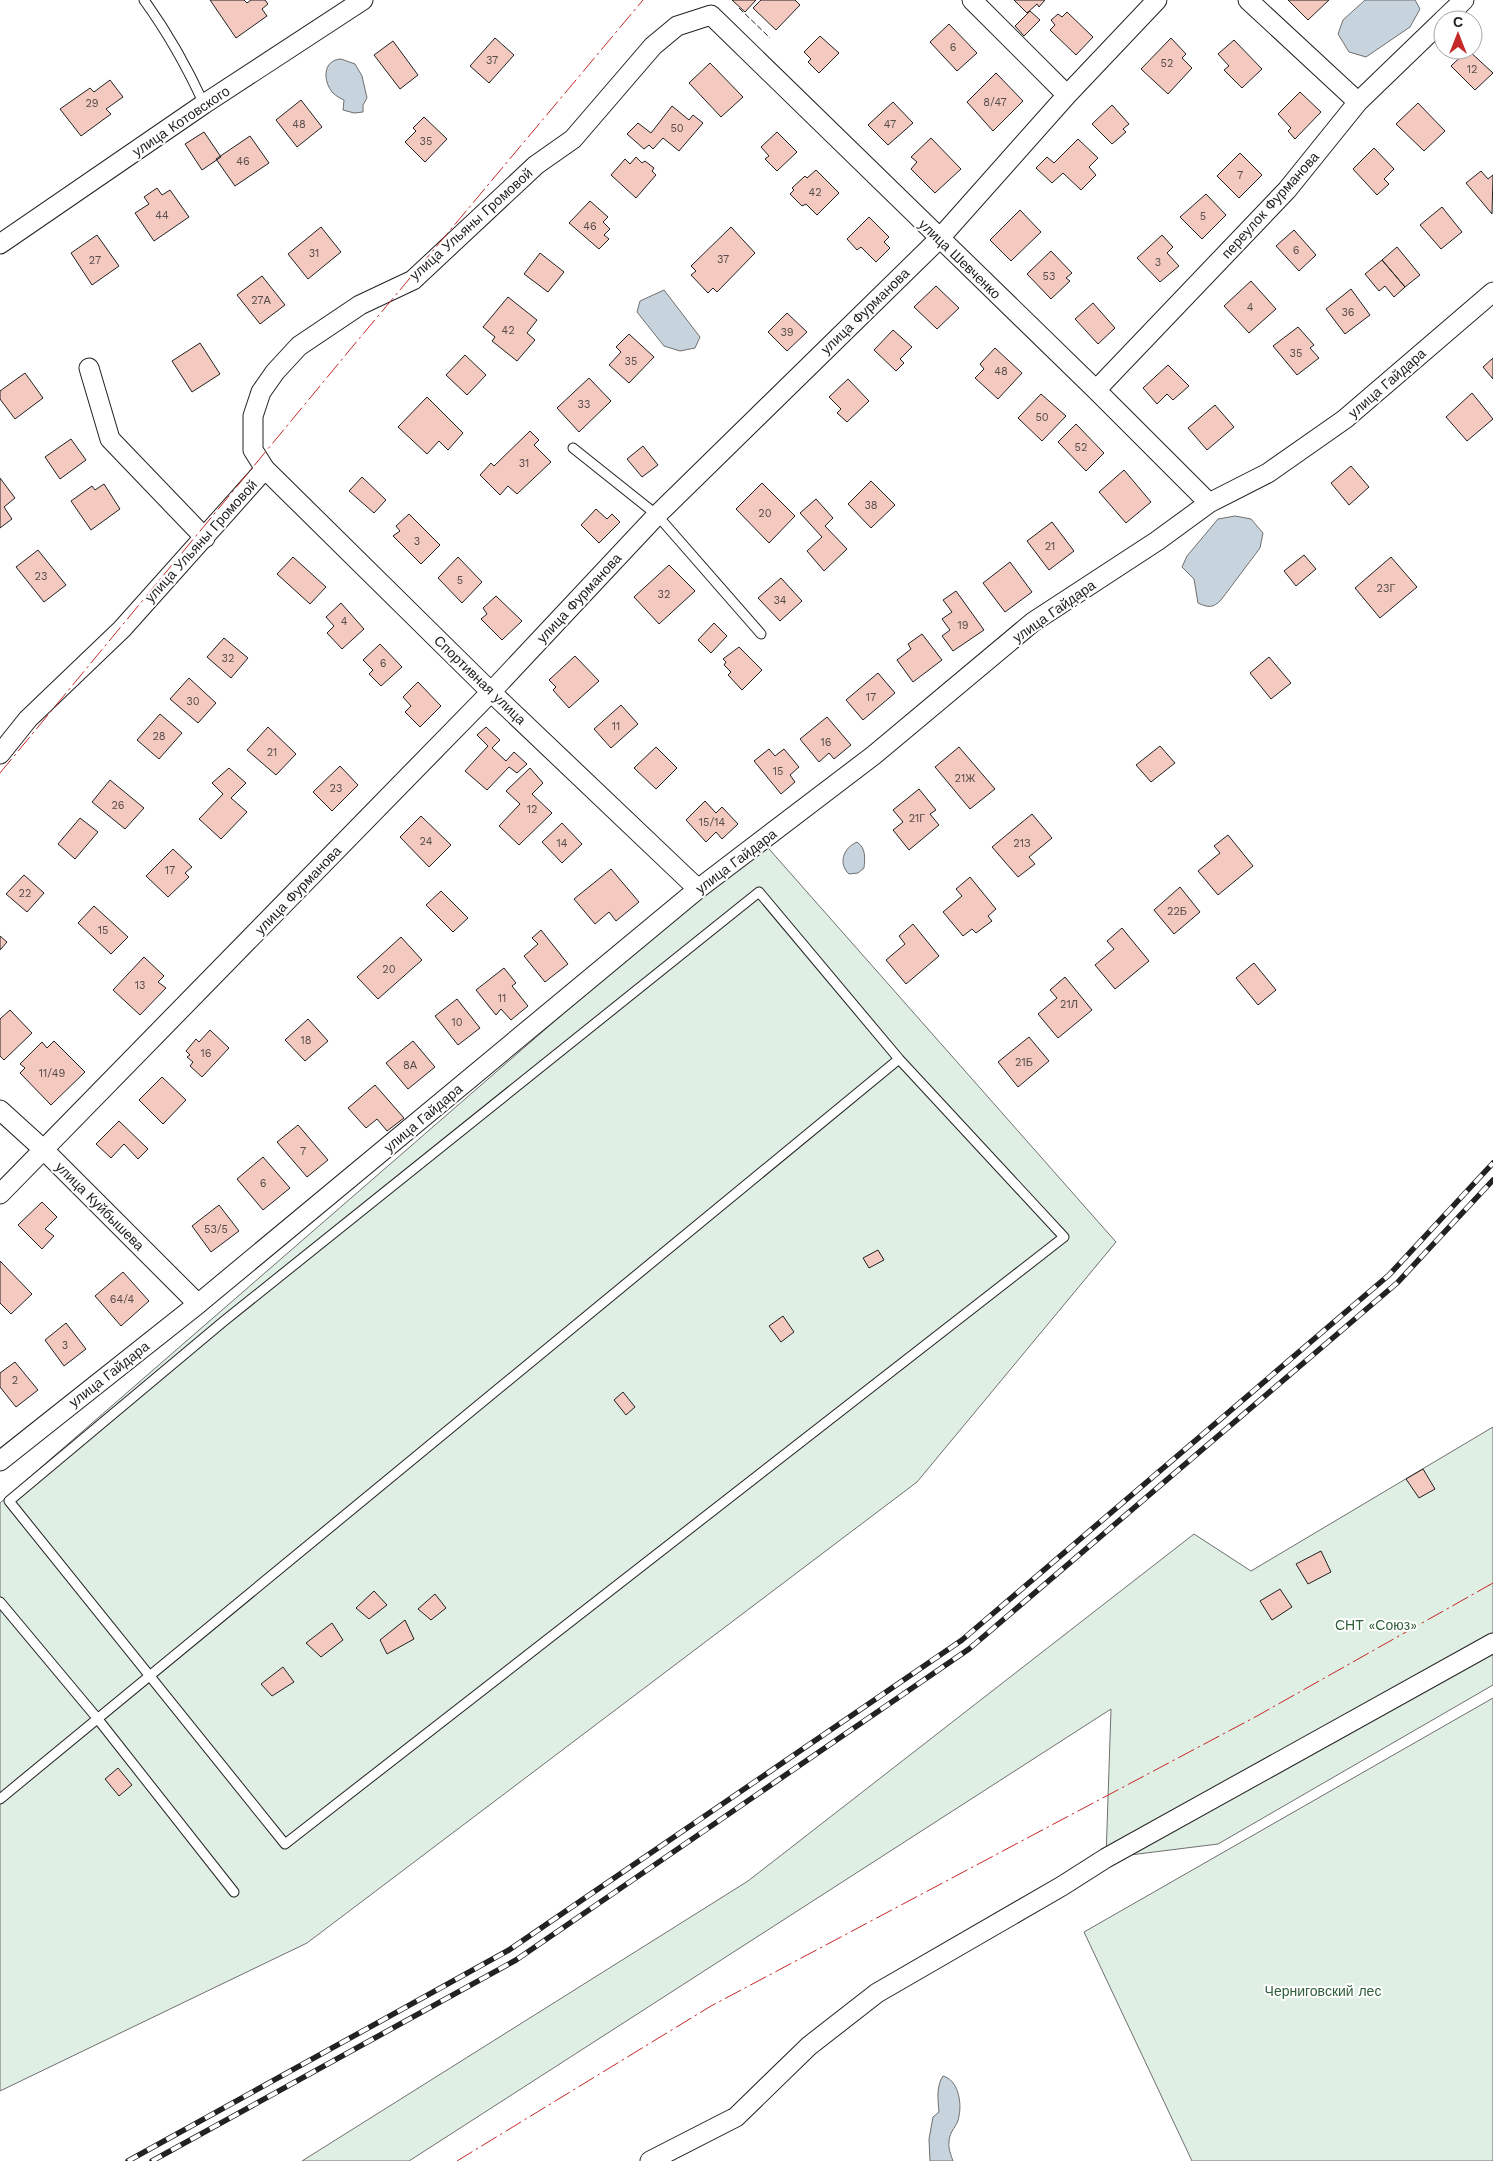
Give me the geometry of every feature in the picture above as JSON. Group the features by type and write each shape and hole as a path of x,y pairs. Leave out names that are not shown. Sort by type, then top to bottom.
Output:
{"street":[{"name":"улица Котовского","path":"2,237 363,0"},
{"path":"972,0 1067,95"},
{"name":"улица Фурманова","path":"0,1194 491,692 657,515 939,239 1067,95 1157,0"},
{"path":"1248,0 1358,102"},
{"name":"переулок Фурманова","path":"1454,10 1464,0"},
{"name":"улица Шевченко","path":"711,16 1096,390 1209,503"},
{"name":"улица Ульяны Громовой","path":"0,754 28,719 122,629 265,469 253,450 253,416 260,392 299,346 360,305 412,280 536,165 573,139 653,46 677,26 711,16"},
{"name":"переулок Фурманова","path":"1096,390 1287,190 1358,102 1433,30"},
{"name":"улица Гайдара","path":"0,1461 198,1304 698,889 766,846 1033,622 1157,541 1209,503 1268,473 1345,418 1493,292"},
{"path":"89,368 110,439 205,538"},
{"name":"Спортивная улица","path":"265,469 491,692 698,889"},
{"name":"улица Куйбышева","path":"0,1110 44,1150 198,1304"},
{"path":"650,2161 736,2117 809,2046 877,1993 1062,1886 1106,1858 1493,1643"}],"lane":[{"path":"144,0 186,64 204,104"},
{"path":"573,448 657,515 761,634"},
{"path":"759,892 899,1059 1064,1237 285,1844 148,1675 9,1501 224,1321 759,892"},
{"path":"0,1798 899,1059"},
{"path":"0,1602 97,1718 234,1892"}],"green space":[{"path":"762,841 1116,1242 917,1482 307,1943 0,2091 0,1503"},
{"name":"СНТ «Союз»","path":"1493,1427 1493,1685 1218,1844 1106,1858 1111,1709 409,2161 302,2161 748,1881 1194,1534 1251,1571"},
{"name":"Черниговский лес","path":"1493,1698 1493,2161 1192,2161 1084,1932"}],"shaded area":[{"path":"1365,0 1415,0 1420,9 1410,27 1366,57 1349,52 1338,34 1343,20"},
{"path":"341,59 355,64 362,76 367,98 363,105 363,112 354,113 343,110 344,100 333,93 327,83 327,67 335,60"},
{"path":"664,290 700,337 695,348 680,351 664,346 637,312 640,301"},
{"path":"1235,516 1251,519 1263,533 1260,548 1216,605 1202,605 1198,603 1194,579 1182,567 1187,556 1218,519"},
{"path":"857,842 860,844 865,857 864,868 858,873 849,874 843,861 845,852"},
{"path":"943,2076 952,2082 959,2098 960,2110 958,2120 950,2135 949,2142 953,2161 930,2161 929,2139 933,2117 939,2112 938,2089"}],"building":[{"path":"210,0 244,0 247,3 251,0 265,0 268,4 262,9 267,16 236,38"},
{"path":"732,0 756,0 745,12"},
{"path":"761,0 795,0 800,5 776,30 753,8"},
{"path":"1014,0 1045,0 1039,7 1037,4 1027,13"},
{"path":"1288,0 1329,0 1308,20"},
{"path":"1030,11 1040,20 1024,36 1015,26"},
{"path":"1067,12 1093,37 1076,55 1050,30 1055,25 1051,20 1058,14 1062,17"},
{"path":"949,24 977,53 957,71 930,42"},
{"path":"820,36 839,53 819,73 808,62 811,59 804,52"},
{"path":"495,38 514,55 489,83 470,66"},
{"path":"1171,38 1186,54 1182,58 1192,68 1168,94 1141,69"},
{"path":"1234,40 1262,69 1242,88 1224,70 1229,66 1218,54"},
{"path":"393,41 418,75 400,89 374,55"},
{"path":"1457,60 1479,60 1493,73 1475,90 1451,66"},
{"path":"710,63 743,97 721,117 689,83"},
{"path":"996,73 1023,101 993,131 967,102"},
{"path":"110,80 123,97 106,109 111,114 81,136 60,109 90,88 94,92"},
{"path":"1300,92 1321,112 1295,139 1288,131 1291,128 1278,114"},
{"path":"301,100 322,127 297,147 276,120"},
{"path":"893,102 913,123 888,145 868,125"},
{"path":"1418,103 1445,131 1424,151 1396,124"},
{"path":"1112,105 1129,124 1123,129 1126,132 1112,144 1092,124"},
{"path":"672,106 689,120 693,115 703,123 679,151 663,138 653,149 649,145 644,149 627,134 638,123 651,133"},
{"path":"424,117 447,139 425,162 405,142 416,131 413,128"},
{"path":"204,132 221,157 202,170 185,144"},
{"path":"777,132 797,152 777,171 765,159 769,156 761,147"},
{"path":"250,136 269,163 235,186 216,159"},
{"path":"931,138 961,169 935,193 911,169 917,162 911,157"},
{"path":"1078,139 1098,158 1089,167 1096,175 1081,190 1063,173 1052,183 1036,168 1047,157 1054,163"},
{"path":"1374,148 1394,169 1384,179 1389,184 1377,195 1353,169"},
{"path":"1240,153 1262,175 1239,198 1217,176"},
{"path":"636,157 642,163 645,161 654,168 652,171 656,175 636,198 611,175 625,159 630,164"},
{"path":"816,170 839,193 817,215 806,204 802,206 790,194 794,190 792,188 805,176 807,178"},
{"path":"1481,171 1488,179 1493,175 1492,214 1466,183"},
{"path":"157,188 162,195 170,190 189,217 154,241 135,213 149,204 144,197"},
{"path":"1206,194 1226,215 1202,239 1180,217"},
{"path":"590,201 608,217 603,222 610,229 604,235 609,239 599,249 569,223"},
{"path":"1442,207 1462,232 1441,249 1420,225"},
{"path":"1020,210 1041,232 1011,261 990,240"},
{"path":"869,217 889,237 884,242 890,248 876,262 861,247 857,250 847,239"},
{"path":"321,227 341,252 308,279 288,254"},
{"path":"731,227 755,253 717,292 713,288 708,293 691,275 696,271 691,266"},
{"path":"1294,230 1316,255 1299,271 1276,246"},
{"path":"97,235 119,266 92,285 71,253"},
{"path":"1162,235 1173,247 1167,253 1179,266 1160,282 1137,258"},
{"path":"1397,247 1420,275 1405,287 1382,260"},
{"path":"1051,251 1072,273 1066,278 1070,281 1051,299 1027,274"},
{"path":"540,253 564,272 548,292 524,274"},
{"path":"1382,260 1405,287 1394,297 1385,286 1379,291 1365,274"},
{"path":"262,276 285,305 260,324 237,295"},
{"path":"1251,281 1276,309 1249,333 1224,306"},
{"path":"936,286 959,308 937,329 914,307"},
{"path":"1351,289 1370,315 1345,334 1326,309"},
{"path":"508,297 537,320 527,333 535,340 517,361 492,341 495,337 483,327"},
{"path":"1093,303 1115,328 1098,344 1075,319"},
{"path":"787,313 807,332 787,351 768,332"},
{"path":"1298,327 1314,345 1310,348 1319,358 1297,375 1273,346"},
{"path":"893,330 912,347 900,359 904,363 896,371 874,350"},
{"path":"629,334 654,357 629,383 609,365 621,352 616,347"},
{"path":"200,343 220,374 192,392 172,361"},
{"path":"995,348 1022,373 998,399 975,378 984,369 980,364"},
{"path":"465,355 486,375 467,395 446,375"},
{"path":"1493,358 1493,379 1483,367"},
{"path":"1168,365 1189,386 1173,400 1167,394 1157,404 1143,388"},
{"path":"25,373 43,398 15,419 0,399 0,391"},
{"path":"589,378 611,401 579,432 557,408"},
{"path":"848,379 869,401 847,422 837,413 841,409 829,397"},
{"path":"1472,393 1493,419 1467,441 1446,417"},
{"path":"1041,394 1066,416 1042,441 1018,418"},
{"path":"427,397 463,433 448,450 439,441 427,454 398,427"},
{"path":"1215,405 1234,427 1207,450 1188,428"},
{"path":"1076,424 1104,453 1086,471 1058,442"},
{"path":"530,431 539,440 534,445 551,462 517,494 508,486 500,495 480,475 491,463 494,466"},
{"path":"71,439 86,460 60,479 45,457"},
{"path":"643,446 658,465 642,477 627,459"},
{"path":"1351,466 1369,487 1349,505 1331,483"},
{"path":"1124,470 1151,502 1126,523 1099,492"},
{"path":"362,477 386,500 374,513 349,491"},
{"path":"0,478 15,498 4,507 12,519 0,528"},
{"path":"871,481 895,505 871,528 848,504"},
{"path":"762,483 795,516 769,543 736,509"},
{"path":"104,484 120,509 91,530 71,501 92,486 95,490"},
{"path":"816,499 833,518 825,526 847,549 824,571 807,551 822,537 800,513"},
{"path":"596,509 607,519 612,514 620,522 599,543 581,525"},
{"path":"409,514 440,545 421,564 393,536 400,531 396,526"},
{"path":"1052,522 1074,551 1049,570 1027,541"},
{"path":"38,550 66,585 44,602 16,567"},
{"path":"1304,555 1316,569 1296,586 1284,571"},
{"path":"293,557 326,587 310,604 277,574"},
{"path":"458,557 482,582 462,603 438,578"},
{"path":"1391,557 1417,587 1380,618 1355,588"},
{"path":"1010,562 1032,592 1005,612 983,583"},
{"path":"669,565 695,591 659,624 634,597"},
{"path":"781,578 802,601 780,621 758,598"},
{"path":"956,591 984,630 953,651 942,636 950,630 942,619 952,612 943,600"},
{"path":"496,596 522,621 502,640 481,619 487,614 483,608"},
{"path":"341,603 364,629 342,649 327,633 334,626 326,617"},
{"path":"714,623 727,636 711,653 698,640"},
{"path":"922,634 942,660 913,682 897,660 911,649 908,644"},
{"path":"224,638 248,658 231,678 207,657"},
{"path":"380,644 402,667 381,686 369,674 373,670 363,660"},
{"path":"739,647 762,670 742,690 728,675 731,672 724,665 726,662 723,659"},
{"path":"575,656 599,681 569,708 553,690 556,687 549,680"},
{"path":"1269,657 1291,683 1271,699 1250,673"},
{"path":"878,673 895,693 863,720 846,700"},
{"path":"189,678 216,703 198,723 170,699"},
{"path":"418,682 441,706 420,727 405,712 411,706 403,697"},
{"path":"621,705 638,724 611,748 594,729"},
{"path":"160,714 182,733 159,759 137,740"},
{"path":"827,717 851,745 834,759 829,753 819,762 800,739"},
{"path":"268,727 296,754 276,775 247,750"},
{"path":"486,727 500,740 492,748 506,761 514,752 527,764 517,773 509,767 487,790 465,771 488,746 477,735"},
{"path":"1160,746 1175,763 1151,782 1136,765"},
{"path":"656,747 677,768 656,789 634,768"},
{"path":"959,747 995,789 970,809 935,767"},
{"path":"769,749 775,756 784,749 799,767 790,775 795,782 781,794 754,761"},
{"path":"340,766 358,785 332,811 313,792"},
{"path":"229,768 246,783 231,798 247,812 221,839 199,819 223,794 212,783"},
{"path":"530,768 543,783 532,794 552,813 519,845 499,826 520,804 506,791"},
{"path":"110,780 144,808 125,829 92,802"},
{"path":"919,789 936,810 930,814 939,825 909,850 893,830 903,822 893,810"},
{"path":"705,801 716,813 722,807 738,824 722,839 716,832 706,842 686,820"},
{"path":"1032,814 1052,838 1029,857 1035,864 1018,877 992,847"},
{"path":"421,816 451,845 429,867 400,837"},
{"path":"80,818 98,832 75,859 58,844"},
{"path":"562,823 582,844 562,863 542,842"},
{"path":"1228,835 1253,866 1218,895 1198,871 1220,853 1214,846"},
{"path":"173,849 192,867 185,873 189,877 168,897 146,876"},
{"path":"611,869 639,902 616,921 609,912 595,924 574,899"},
{"path":"24,875 44,893 27,912 6,894"},
{"path":"970,877 996,909 988,916 992,921 976,933 972,929 963,936 943,912 962,896 956,889"},
{"path":"1180,887 1200,912 1174,934 1154,910"},
{"path":"441,891 468,918 453,932 426,905"},
{"path":"94,906 128,937 111,954 78,923"},
{"path":"913,924 939,956 906,984 886,960 905,944 899,936"},
{"path":"1122,928 1149,961 1115,989 1095,965 1114,949 1107,941"},
{"path":"541,930 568,964 545,982 524,956 538,944 532,938"},
{"path":"0,936 7,942 0,950"},
{"path":"401,937 422,960 378,999 357,977"},
{"path":"144,957 164,976 158,982 166,988 140,1015 113,990"},
{"path":"1254,963 1276,990 1258,1005 1236,978"},
{"path":"504,968 516,983 512,986 528,1006 511,1020 501,1009 496,1015 476,990"},
{"path":"1065,977 1092,1010 1058,1038 1038,1014 1057,998 1050,990"},
{"path":"457,999 480,1028 458,1045 435,1016"},
{"path":"10,1010 32,1033 4,1060 0,1056 0,1019"},
{"path":"308,1019 328,1041 305,1061 285,1040"},
{"path":"210,1030 229,1048 202,1077 190,1066 193,1062 187,1057 190,1055 186,1051 196,1039 199,1042"},
{"path":"1029,1037 1049,1061 1018,1087 998,1062"},
{"path":"54,1041 85,1072 51,1105 20,1073 25,1068 20,1064 42,1042 47,1048"},
{"path":"413,1041 435,1067 408,1089 386,1063"},
{"path":"162,1077 186,1100 163,1124 139,1100"},
{"path":"375,1085 404,1118 387,1131 377,1119 366,1128 348,1108"},
{"path":"119,1121 148,1149 138,1159 124,1144 111,1158 96,1144"},
{"path":"298,1125 328,1160 307,1177 277,1142"},
{"path":"263,1157 290,1188 263,1210 237,1179"},
{"path":"42,1202 57,1217 45,1229 54,1236 42,1249 18,1225"},
{"path":"219,1205 239,1231 211,1252 192,1226"},
{"path":"878,1250 884,1260 869,1268 863,1258"},
{"path":"0,1261 32,1294 11,1314 0,1303"},
{"path":"123,1272 149,1301 121,1326 95,1296"},
{"path":"783,1316 794,1332 781,1342 769,1326"},
{"path":"66,1323 86,1349 64,1366 45,1340"},
{"path":"15,1362 38,1390 16,1407 0,1387 0,1373"},
{"path":"623,1392 635,1407 626,1415 614,1400"},
{"path":"1423,1469 1435,1489 1419,1498 1406,1479"},
{"path":"1321,1551 1331,1572 1308,1584 1296,1564"},
{"path":"1280,1589 1292,1607 1272,1620 1260,1601"},
{"path":"374,1591 387,1605 369,1619 356,1608"},
{"path":"435,1594 446,1608 431,1620 418,1609"},
{"path":"405,1620 414,1639 387,1654 380,1640"},
{"path":"332,1623 343,1640 321,1657 306,1643"},
{"path":"283,1667 294,1682 272,1696 261,1684"},
{"path":"118,1768 132,1785 119,1796 105,1779"}],"railway":[{"path":"128,2161 509,1950 962,1640 1389,1275 1493,1163"},
{"path":"152,2161 516,1960 969,1649 1397,1283 1493,1180"}],"fence":[{"path":"739,8 770,38"}],"power":[{"path":"0,773 353,346 643,0"},
{"path":"457,2161 711,2006 1257,1716 1493,1583"}]}
